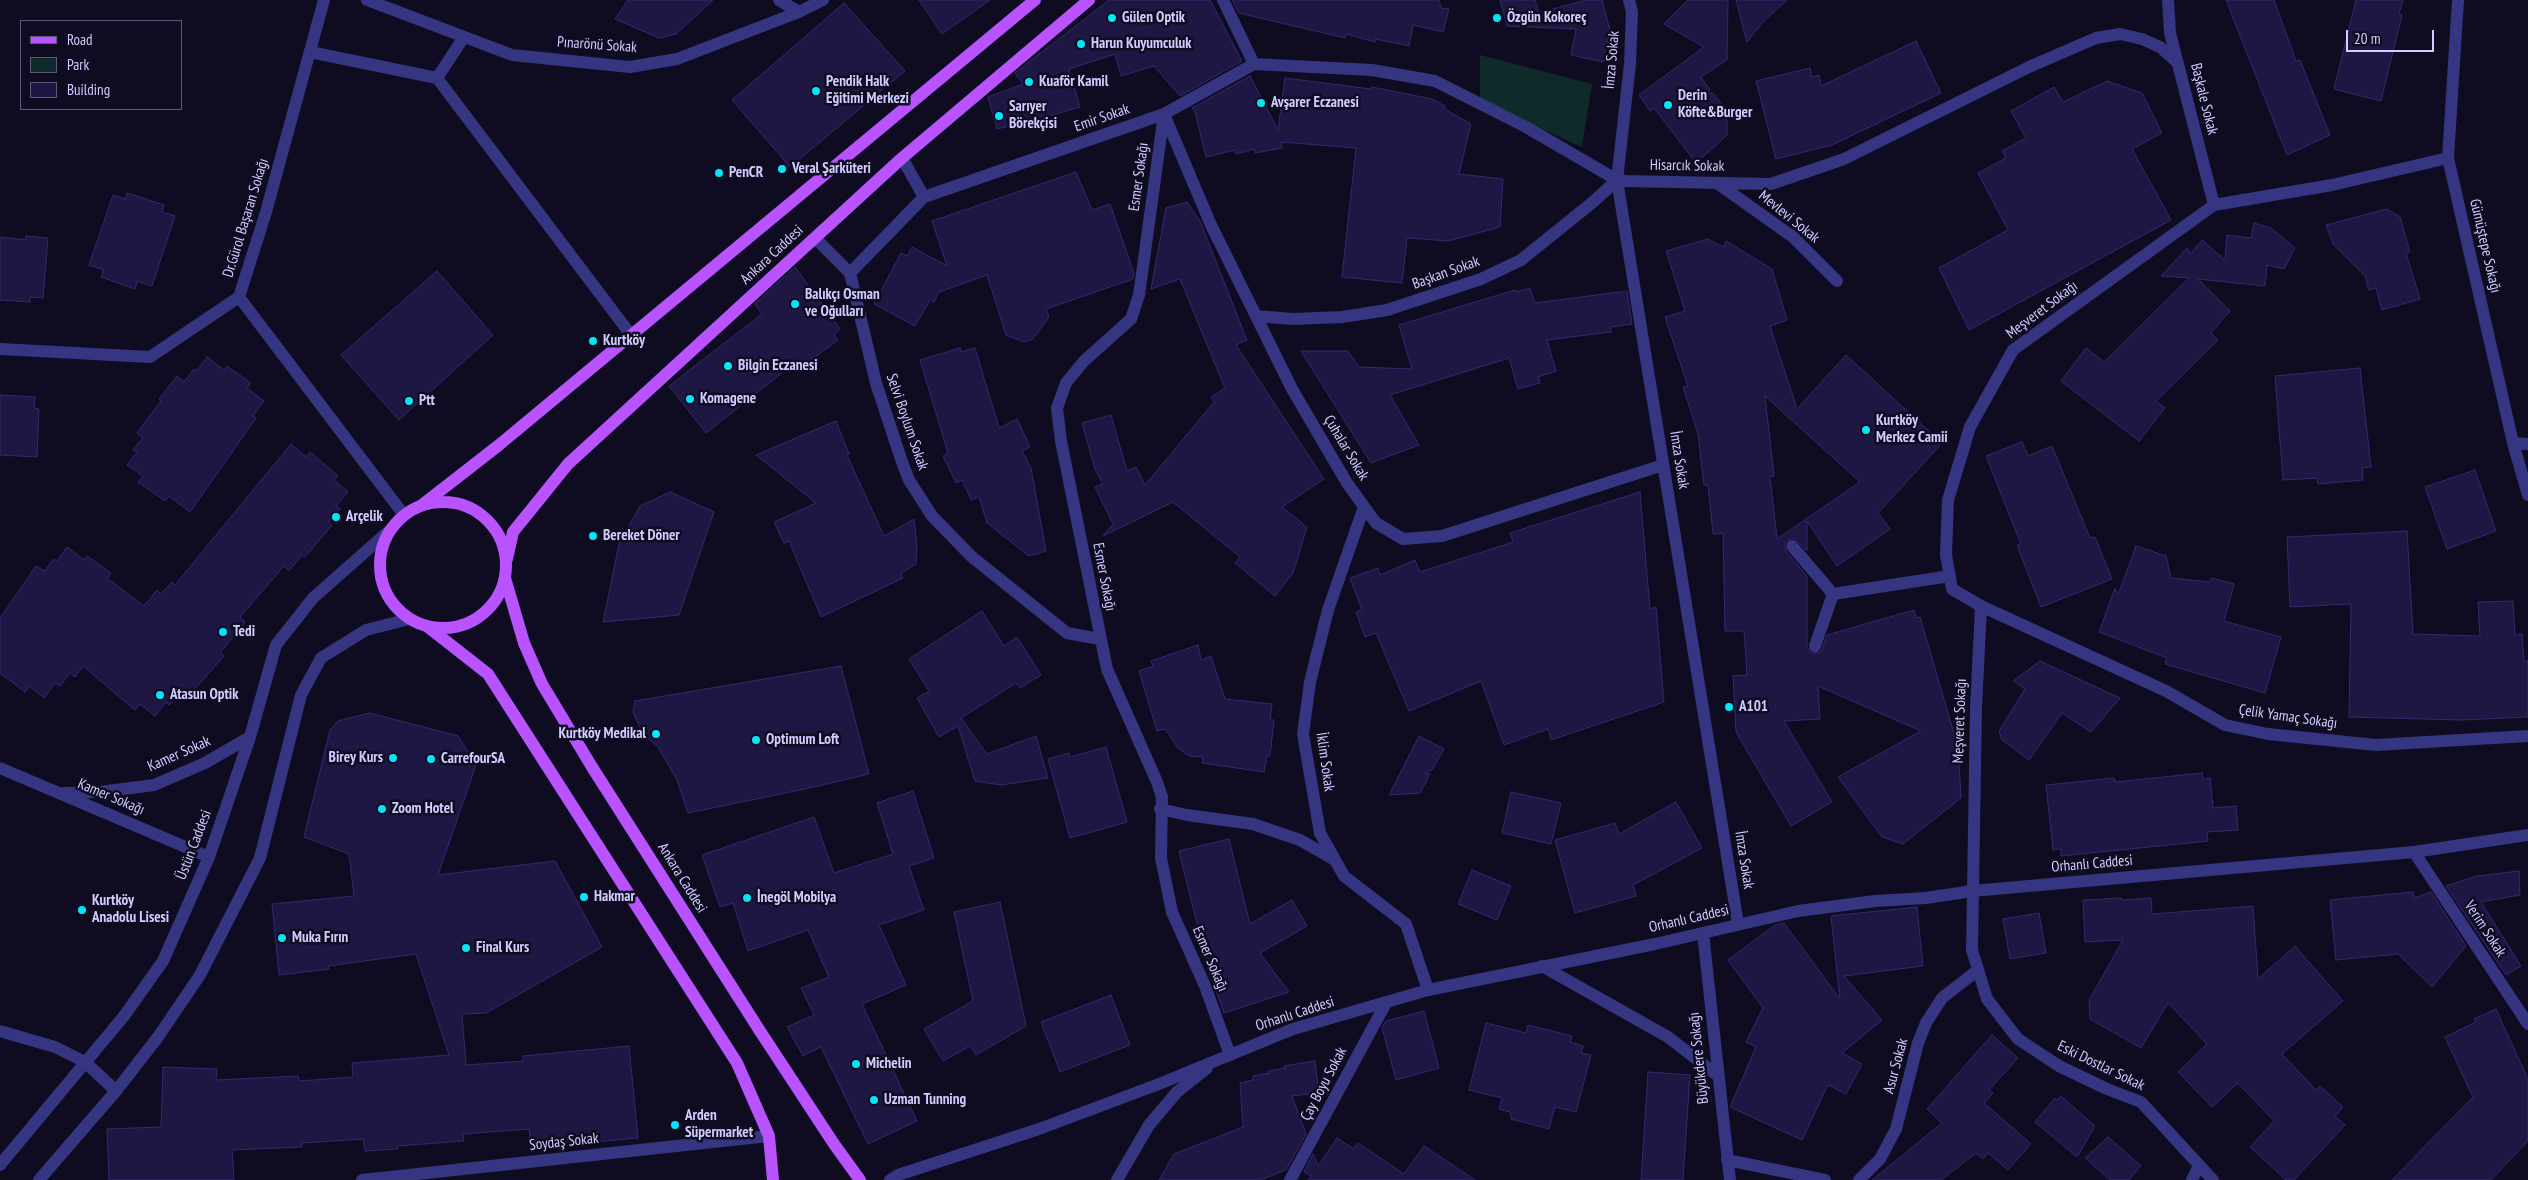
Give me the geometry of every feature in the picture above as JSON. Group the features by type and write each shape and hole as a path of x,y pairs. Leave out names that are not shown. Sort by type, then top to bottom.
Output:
{"main road":[{"name":"Ankara Caddesi","path":"422,505 499,445 1035,0"},
{"name":"Ankara Caddesi","path":"507,558 513,532 568,464 902,158 1090,0"},
{"path":"428,627 448,628 468,624 485,613 498,597 506,578 507,558 502,540 492,524 477,511 460,503 440,502 422,505 404,515 390,530 382,548 380,568 387,594 394,606 409,619 428,627 488,674 737,1063 769,1136 774,1180"},
{"name":"Ankara Caddesi","path":"506,578 524,643 542,684 592,767 758,1028 834,1144 860,1180"}],"street":[{"name":"Dr.Gürol Başaran Sokağı","path":"324,0 266,212 239,297 404,515"},
{"name":"Pınarönü Sokak","path":"366,0 512,55 630,67 677,59 799,12 824,0"},
{"path":"779,0 799,12"},
{"path":"1223,0 1254,64"},
{"name":"İmza Sokak","path":"1629,0 1632,12 1630,64 1616,180 1738,924"},
{"name":"Başkale Sokak","path":"2168,0 2170,33 2214,205"},
{"name":"Gümüştepe Sokağı","path":"2458,0 2448,158 2513,443 2528,495"},
{"name":"Hisarcık Sokak","path":"1254,64 1372,70 1435,81 1526,127 1616,180 1770,184 1844,159 2028,67 2096,38 2120,34 2142,39 2160,47 2177,62"},
{"path":"437,78 464,37"},
{"path":"310,52 437,78 631,335"},
{"name":"Emir Sokak","path":"924,197 1164,114 1254,64"},
{"name":"Çuhalar Sokak","path":"1164,114 1211,225 1292,389 1347,483 1376,523 1403,539 1442,536 1663,465"},
{"name":"Esmer Sokağı","path":"1164,114 1139,295 1131,320 1084,361 1066,383 1057,408 1061,442 1107,669 1162,797 1160,809 1161,858 1172,912 1205,986 1224,1056"},
{"path":"815,238 850,273 924,197 902,158"},
{"name":"Meşveret Sokağı","path":"1972,891 1976,708 1981,606 1952,589 1946,555 1948,500 1970,427 2013,350 2214,205 2332,185 2448,158"},
{"name":"Başkan Sokak","path":"1256,316 1293,319 1342,318 1387,310 1482,279 1521,260 1594,202 1616,180"},
{"name":"Mevlevi Sokak","path":"1717,183 1793,237 1837,281"},
{"name":"Selvi Boylum Sokak","path":"850,273 876,383 902,462 909,480 932,516 972,557 1066,633 1100,638"},
{"path":"0,349 150,357 239,297"},
{"path":"2513,443 2528,444"},
{"name":"İklim Sokak","path":"1364,507 1328,610 1310,682 1303,734 1320,834 1344,876 1406,924 1428,990"},
{"name":"Üstün Caddesi","path":"0,1164 124,1016 163,961 209,857 250,737 276,645 313,598 390,530"},
{"path":"1792,546 1833,594"},
{"path":"1833,594 1950,576"},
{"path":"1815,646 1833,594"},
{"name":"Çelik Yamaç Sokağı","path":"1981,606 2166,692 2225,725 2268,734 2376,745 2528,736"},
{"path":"39,1180 116,1091 158,1037 200,974 260,858 300,695 321,658 366,630 409,619"},
{"name":"Kamer Sokak","path":"58,793 100,792 154,785 206,764 250,737"},
{"name":"Kamer Sokağı","path":"0,768 209,857"},
{"path":"1160,809 1187,816 1253,824 1300,840 1335,860"},
{"name":"Orhanlı Caddesi","path":"890,1180 898,1175 1048,1125 1159,1084 1293,1029 1428,990 1703,933 1798,911 1875,901 1926,898 1972,891 2414,852 2528,835"},
{"name":"Verim Sokak","path":"2414,852 2528,1024"},
{"name":"Eski Dostlar Sokak","path":"1972,891 1972,950 1987,1000 2018,1039 2059,1066 2107,1089 2141,1102 2214,1180"},
{"name":"Büyükdere Sokağı","path":"1703,933 1717,1075 1730,1180"},
{"path":"1542,966 1668,1038 1717,1075"},
{"name":"Asur Sokak","path":"1859,1180 1880,1158 1896,1129 1918,1044 1926,1023 1942,998 1978,970"},
{"name":"Çay Boyu Sokak","path":"1290,1180 1386,1003"},
{"path":"0,1031 55,1047 85,1062 116,1091"},
{"path":"1117,1180 1149,1125 1177,1092 1224,1056"},
{"name":"Soydaş Sokak","path":"362,1180 769,1136"},
{"path":"1727,1160 1825,1180"},
{"path":"2192,1180 2199,1165"}],"green space":[{"path":"1480,55 1592,84 1582,147 1480,101"}],"building":[{"path":"628,0 713,0 676,34 659,38 615,19"},
{"path":"919,0 990,0 942,34"},
{"path":"1109,0 1210,0 1242,61 1180,96 1154,66 1121,76 1115,54 1069,69 1080,107 997,129 988,97 1023,84 1015,73"},
{"path":"1232,0 1439,0 1441,8 1449,9 1443,32 1413,25 1409,46 1375,39 1375,42 1346,34 1345,38 1239,13"},
{"path":"1500,0 1535,0 1539,13 1586,0 1602,0 1610,30 1603,62 1571,55 1576,29 1507,26"},
{"path":"1688,0 1728,0 1727,60 1701,77 1710,90 1707,94 1713,93 1727,111 1727,135 1696,163 1654,108 1650,111 1639,95 1704,47 1664,24"},
{"path":"1736,0 1787,0 1762,23 1747,42"},
{"path":"2226,0 2274,0 2296,61 2300,60 2330,135 2287,155"},
{"path":"2356,0 2403,0 2399,14 2402,15 2381,101 2334,89"},
{"path":"844,3 905,71 790,167 732,100"},
{"path":"1916,41 1941,93 1832,145 1776,159 1756,81 1810,68 1812,77 1819,75 1821,86"},
{"path":"1250,76 1278,130 1285,78 1371,89 1372,87 1432,99 1445,106 1444,109 1471,124 1459,174 1503,179 1500,227 1448,241 1407,238 1402,283 1342,277 1356,148 1281,142 1282,148 1255,153 1254,149 1236,154 1235,150 1206,157 1195,112 1192,108"},
{"path":"2107,81 2142,93 2162,133 2132,149 2171,220 1969,330 1939,268 2008,230 1978,173 2006,158 2002,151 2026,138 2011,111 2054,87 2063,102"},
{"path":"1076,172 1092,210 1110,204 1134,273 1133,279 1046,309 1049,317 1033,339 1024,342 1006,335 987,275 939,292 934,302 930,300 915,326 874,304 901,253 907,256 912,247 947,266 932,221"},
{"path":"127,193 164,205 162,212 175,216 152,286 137,281 135,289 101,277 104,270 89,265 113,195 125,199"},
{"path":"1187,202 1200,221 1247,340 1236,345 1324,479 1282,507 1307,527 1293,573 1275,596 1235,563 1240,557 1173,502 1103,536 1113,524 1095,487 1103,484 1095,469 1082,423 1111,415 1127,471 1136,467 1145,485 1214,402 1211,397 1225,388 1180,279 1151,289 1166,208"},
{"path":"2387,209 2400,217 2410,252 2406,253 2420,299 2382,310 2376,288 2369,290 2365,276 2333,244 2326,225"},
{"path":"2254,223 2271,228 2295,248 2284,269 2267,265 2265,286 2198,279 2230,311 2211,333 2218,340 2156,401 2165,408 2139,441 2061,381 2086,348 2104,362 2189,278 2161,276 2187,248 2190,254 2202,240 2225,260 2227,235 2251,238"},
{"path":"26,236 48,238 43,298 30,297 30,302 0,300 0,237 26,240"},
{"path":"1708,239 1723,247 1726,241 1772,269 1787,320 1770,326 1797,409 1846,355 1942,443 1878,513 1890,529 1837,566 1807,521 1807,551 1794,538 1787,540 1784,544 1786,551 1807,576 1807,647 1812,653 1821,652 1827,635 1914,610 1916,618 1920,617 1958,747 1961,798 1903,844 1882,837 1838,777 1921,731 1818,686 1820,719 1784,721 1832,802 1791,826 1736,732 1733,676 1747,675 1744,631 1725,631 1723,533 1713,534 1708,485 1704,485 1698,434 1683,387 1688,386 1665,317 1685,311 1666,251","holes":["1765,396 1860,482 1777,539 1770,477 1774,476"]},
{"path":"795,267 840,329 834,335 838,340 802,367 797,361 706,433 669,386 762,314 755,304"},
{"path":"437,271 493,335 399,420 341,355"},
{"path":"1530,288 1535,303 1627,291 1632,324 1611,327 1611,332 1547,340 1556,371 1538,377 1540,383 1518,389 1509,358 1390,395 1419,445 1371,463 1301,351 1348,351 1359,367 1412,369 1399,325 1515,290 1516,292"},
{"path":"960,348 961,352 975,348 999,428 1017,419 1030,447 1022,451 1031,468 1046,551 1029,556 987,523 979,497 971,500 962,480 956,483 943,456 948,453 920,360"},
{"path":"207,357 224,370 227,366 251,383 247,388 264,401 253,416 256,418 190,512 169,496 165,501 138,482 143,476 127,465 137,452 133,450 143,438 137,433 161,401 159,399 177,376 184,382 194,369 197,371"},
{"path":"2360,368 2371,467 2362,468 2363,480 2318,484 2317,478 2283,480 2275,376"},
{"path":"0,395 35,397 34,408 39,409 37,457 0,455"},
{"path":"836,421 849,454 847,455 884,536 914,519 917,545 916,564 901,573 903,578 821,617 789,541 784,543 774,522 816,503 756,455"},
{"path":"2022,442 2028,456 2052,446 2090,538 2095,537 2112,579 2041,607 2017,545 2021,544 1986,456"},
{"path":"291,444 306,457 310,452 338,476 334,480 348,492 336,506 340,509 328,522 332,525 305,557 302,555 289,571 284,566 240,617 245,622 220,653 224,656 186,699 179,694 169,705 166,702 155,716 140,704 135,710 83,666 75,677 70,673 60,686 55,683 44,698 29,686 25,692 0,673 0,618 36,566 44,571 54,559 57,561 67,547 84,560 87,556 111,573 107,578 144,606 157,590 161,594 172,582 175,585"},
{"path":"2475,470 2496,531 2447,549 2425,487"},
{"path":"670,492 714,512 679,615 603,622 619,544 640,506"},
{"path":"1640,492 1650,609 1656,607 1664,702 1551,740 1548,729 1504,745 1481,681 1409,711 1376,633 1365,637 1356,612 1362,610 1350,578 1378,568 1380,575 1415,560 1420,572 1513,542 1510,533"},
{"path":"2407,531 2413,634 2480,636 2478,602 2513,601 2515,635 2522,634 2524,661 2528,661 2528,717 2461,720 2349,717 2351,604 2290,607 2287,537"},
{"path":"2136,546 2166,556 2171,578 2210,582 2212,578 2234,584 2224,621 2281,637 2265,693 2165,664 2167,658 2099,632 2115,588 2118,595"},
{"path":"982,611 1004,646 1017,637 1041,675 1020,688 1016,683 961,718 987,754 1036,736 1048,778 1001,785 975,781 958,726 939,737 917,698 929,691 909,659"},
{"path":"1198,645 1201,660 1211,656 1225,699 1272,704 1270,720 1274,720 1270,756 1267,756 1264,772 1202,763 1203,757 1189,756 1178,748 1165,729 1157,731 1139,671 1153,666 1151,661"},
{"path":"2040,661 2120,698 2091,732 2062,713 2029,760 2002,740 1999,731 2025,689 2013,681"},
{"name":"Optimum Loft","path":"841,666 869,774 805,789 688,813 677,780 658,747 643,734 633,712 635,701"},
{"path":"370,713 458,736 476,765 438,875 555,861 602,947 486,1013 462,1014 466,1065 523,1061 523,1056 629,1046 638,1138 531,1148 529,1129 463,1134 464,1141 398,1146 398,1149 365,1151 363,1139 302,1143 302,1147 232,1150 234,1180 109,1180 107,1129 161,1127 163,1067 217,1069 216,1080 298,1076 299,1081 353,1077 352,1063 449,1055 416,954 328,966 329,969 279,975 272,904 354,896 349,854 304,837 330,730 338,721"},
{"path":"1419,736 1444,749 1432,770 1425,773 1430,774 1420,793 1389,795"},
{"path":"1106,747 1127,822 1070,838 1048,759 1069,753 1070,757"},
{"path":"2202,773 2203,779 2210,778 2213,808 2236,806 2238,830 2207,832 2208,841 2061,856 2061,849 2053,850 2046,785 2114,778 2115,782"},
{"path":"913,791 934,858 909,866 924,910 879,925 906,985 862,1004 917,1121 868,1144 821,1047 803,1056 787,1027 814,1015 801,988 829,977 808,930 748,951 733,903 720,907 702,855 814,817 834,873 893,854 877,803"},
{"path":"1511,792 1561,803 1551,844 1502,833"},
{"path":"1676,802 1702,848 1633,885 1636,896 1575,913 1555,840 1615,823 1619,834"},
{"path":"1229,839 1250,924 1292,900 1307,926 1260,953 1289,992 1224,1013 1205,960 1179,851"},
{"path":"1472,870 1511,886 1497,920 1458,904"},
{"path":"2519,871 2520,895 2481,902 2521,966 2506,975 2446,886 2477,876"},
{"path":"2413,892 2414,898 2431,892 2466,946 2432,987 2398,954 2336,960 2330,900"},
{"path":"2121,898 2121,900 2151,898 2152,914 2253,906 2258,979 2295,946 2343,1001 2282,1054 2316,1090 2320,1086 2343,1107 2335,1116 2345,1125 2294,1180 2286,1180 2250,1147 2274,1121 2238,1083 2212,1107 2178,1072 2207,1044 2168,1003 2141,1048 2090,1019 2089,1000 2123,940 2085,942 2083,900"},
{"path":"1000,902 1026,1026 976,1055 970,1046 943,1061 924,1029 973,1001 954,912"},
{"path":"1917,907 1923,966 1844,976 1882,1020 1842,1053 1862,1064 1846,1094 1828,1085 1802,1140 1730,1107 1756,1047 1746,1042 1763,1008 1728,960 1775,925 1784,923 1840,999 1831,916"},
{"path":"2039,913 2046,953 2010,959 2003,919"},
{"path":"1111,995 1130,1045 1060,1072 1041,1022"},
{"path":"2496,1009 2528,1079 2528,1141 2491,1180 2392,1180 2473,1097 2445,1037 2476,1022 2474,1019"},
{"path":"1424,1011 1439,1068 1396,1080 1382,1028 1386,1021"},
{"path":"1486,1023 1526,1033 1528,1025 1572,1036 1570,1042 1583,1046 1581,1053 1591,1055 1576,1112 1555,1107 1549,1129 1511,1119 1510,1112 1499,1109 1502,1098 1469,1090"},
{"path":"1992,1035 2018,1058 1989,1090 1993,1093 1984,1103 2031,1144 2008,1170 1988,1153 1983,1159 1976,1153 1941,1180 1872,1180 1942,1123 1927,1109"},
{"path":"1315,1061 1319,1093 1292,1096 1306,1134 1286,1170 1260,1180 1159,1180 1174,1154 1243,1127 1240,1083 1253,1080 1253,1076 1269,1073 1268,1071 1285,1068 1284,1066"},
{"path":"1648,1072 1690,1075 1683,1180 1641,1180"},
{"path":"2061,1096 2095,1126 2077,1157 2035,1122 2055,1098 2057,1100"},
{"path":"2108,1137 2141,1166 2129,1180 2110,1180 2085,1158"},
{"path":"1337,1138 1354,1149 1358,1143 1404,1174 1424,1146 1475,1180 1308,1180 1311,1176 1304,1172 1313,1154 1318,1166"}],"place":[{"name":"Gülen Optik","path":"1112,18"},
{"name":"Özgün Kokoreç","path":"1497,18"},
{"name":"Harun Kuyumculuk","path":"1081,44"},
{"name":"Kuaför Kamil","path":"1029,82"},
{"name":"Pendik Halk Eğitimi Merkezi","path":"816,91"},
{"name":"Avşarer Eczanesi","path":"1261,103"},
{"name":"Derin Köfte&Burger","path":"1668,105"},
{"name":"Sarıyer Börekçisi","path":"999,116"},
{"name":"Veral Şarküteri","path":"782,169"},
{"name":"PenCR","path":"719,173"},
{"name":"Balıkçı Osman ve Oğulları","path":"795,304"},
{"name":"Kurtköy","path":"593,341"},
{"name":"Bilgin Eczanesi","path":"728,366"},
{"name":"Komagene","path":"690,399"},
{"name":"Ptt","path":"409,401"},
{"name":"Kurtköy Merkez Camii","path":"1866,430"},
{"name":"Arçelik","path":"336,517"},
{"name":"Bereket Döner","path":"593,536"},
{"name":"Tedi","path":"223,632"},
{"name":"Atasun Optik","path":"160,695"},
{"name":"A101","path":"1729,707"},
{"name":"Kurtköy Medikal","path":"656,734"},
{"name":"Optimum Loft","path":"756,740"},
{"name":"Birey Kurs","path":"393,758"},
{"name":"CarrefourSA","path":"431,759"},
{"name":"Zoom Hotel","path":"382,809"},
{"name":"Hakmar","path":"584,897"},
{"name":"İnegöl Mobilya","path":"747,898"},
{"name":"Kurtköy Anadolu Lisesi","path":"82,910"},
{"name":"Muka Fırın","path":"282,938"},
{"name":"Final Kurs","path":"466,948"},
{"name":"Michelin","path":"856,1064"},
{"name":"Uzman Tunning","path":"874,1100"},
{"name":"Arden Süpermarket","path":"675,1125"}]}
